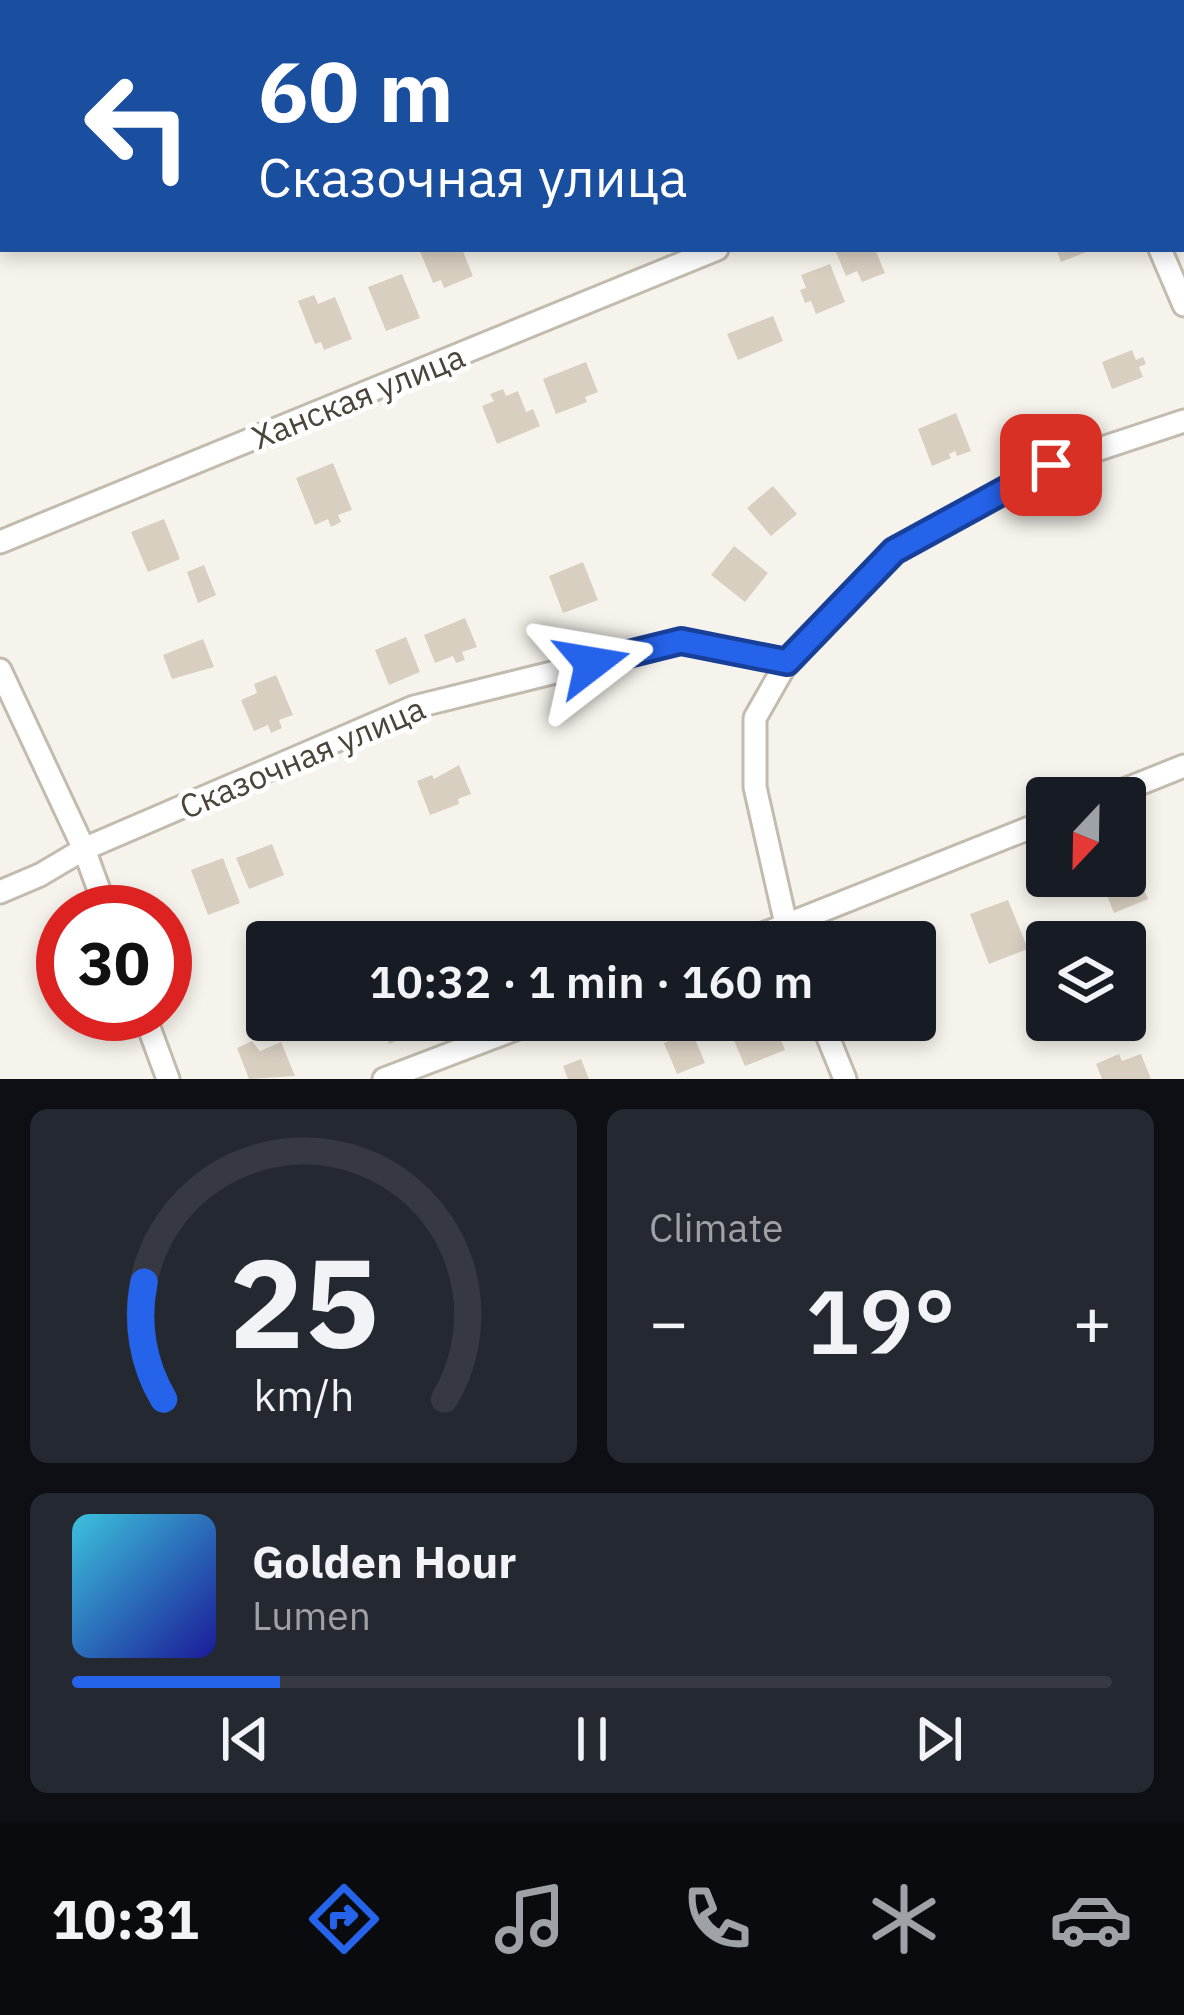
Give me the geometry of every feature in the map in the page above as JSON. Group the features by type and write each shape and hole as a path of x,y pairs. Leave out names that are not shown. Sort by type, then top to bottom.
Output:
{"street":[{"name":"Ханская улица","path":"0,542 710,252"},
{"path":"1161,252 1184,304"},
{"path":"784,921 755,787 755,718 787,662 894,551 1051,465 1184,421"},
{"name":"Сказочная улица","path":"0,892 84,849 414,707 681,641 787,662"},
{"path":"0,670 97,885"},
{"path":"1146,781 1184,766"},
{"path":"817,921 1026,830"},
{"path":"154,1041 168,1079"},
{"path":"384,1079 484,1041"},
{"path":"830,1041 845,1079"}],"building":[{"path":"420,252 463,252 473,276 444,288 441,280 433,283"},
{"path":"836,252 876,252 885,273 862,282 857,271 846,276"},
{"path":"1057,252 1086,252 1061,262"},
{"path":"830,264 845,302 816,314 800,290 806,288 801,275"},
{"path":"402,274 420,318 386,331 368,287"},
{"path":"314,295 318,304 335,297 352,339 324,350 321,342 315,344 298,301"},
{"path":"773,316 783,341 738,360 727,334"},
{"path":"1132,350 1136,360 1143,357 1146,364 1139,367 1143,377 1112,389 1102,362"},
{"path":"586,362 598,392 585,397 587,402 556,414 543,379"},
{"path":"503,389 506,396 518,391 526,412 533,409 540,426 497,444 482,406 494,401 490,394"},
{"path":"956,413 971,451 957,456 955,451 949,454 951,458 932,466 918,429"},
{"path":"333,463 352,510 338,515 341,522 331,527 328,519 315,525 296,478"},
{"path":"773,486 797,514 771,536 747,508"},
{"path":"164,519 180,559 148,572 131,532"},
{"path":"734,546 768,573 745,602 711,575"},
{"path":"583,562 598,600 563,613 549,576"},
{"path":"204,565 216,595 198,603 187,572"},
{"path":"465,618 477,647 462,652 465,660 456,663 453,656 435,663 424,635"},
{"path":"406,637 420,672 389,685 375,650"},
{"path":"203,639 214,667 172,679 163,655"},
{"path":"276,675 293,715 279,720 282,728 271,733 268,725 254,731 241,700 257,693 254,684"},
{"path":"459,765 471,794 430,815 417,781 432,775 434,779"},
{"path":"272,844 284,875 249,889 236,858"},
{"path":"223,858 240,903 208,915 191,870"},
{"path":"1146,894 1148,899 1114,913 1108,897"},
{"path":"1008,900 1026,950 989,964 970,914"},
{"path":"252,1041 260,1051 281,1042 295,1076 249,1079 237,1048"},
{"path":"696,1041 705,1063 677,1074 664,1043"},
{"path":"734,1041 781,1041 785,1050 745,1066"},
{"path":"1119,1054 1122,1061 1141,1054 1151,1079 1102,1079 1096,1064"},
{"path":"581,1059 589,1079 568,1079 563,1066"}],"route":[{"path":"592,663 681,641 787,662 894,551 1051,465"}]}
